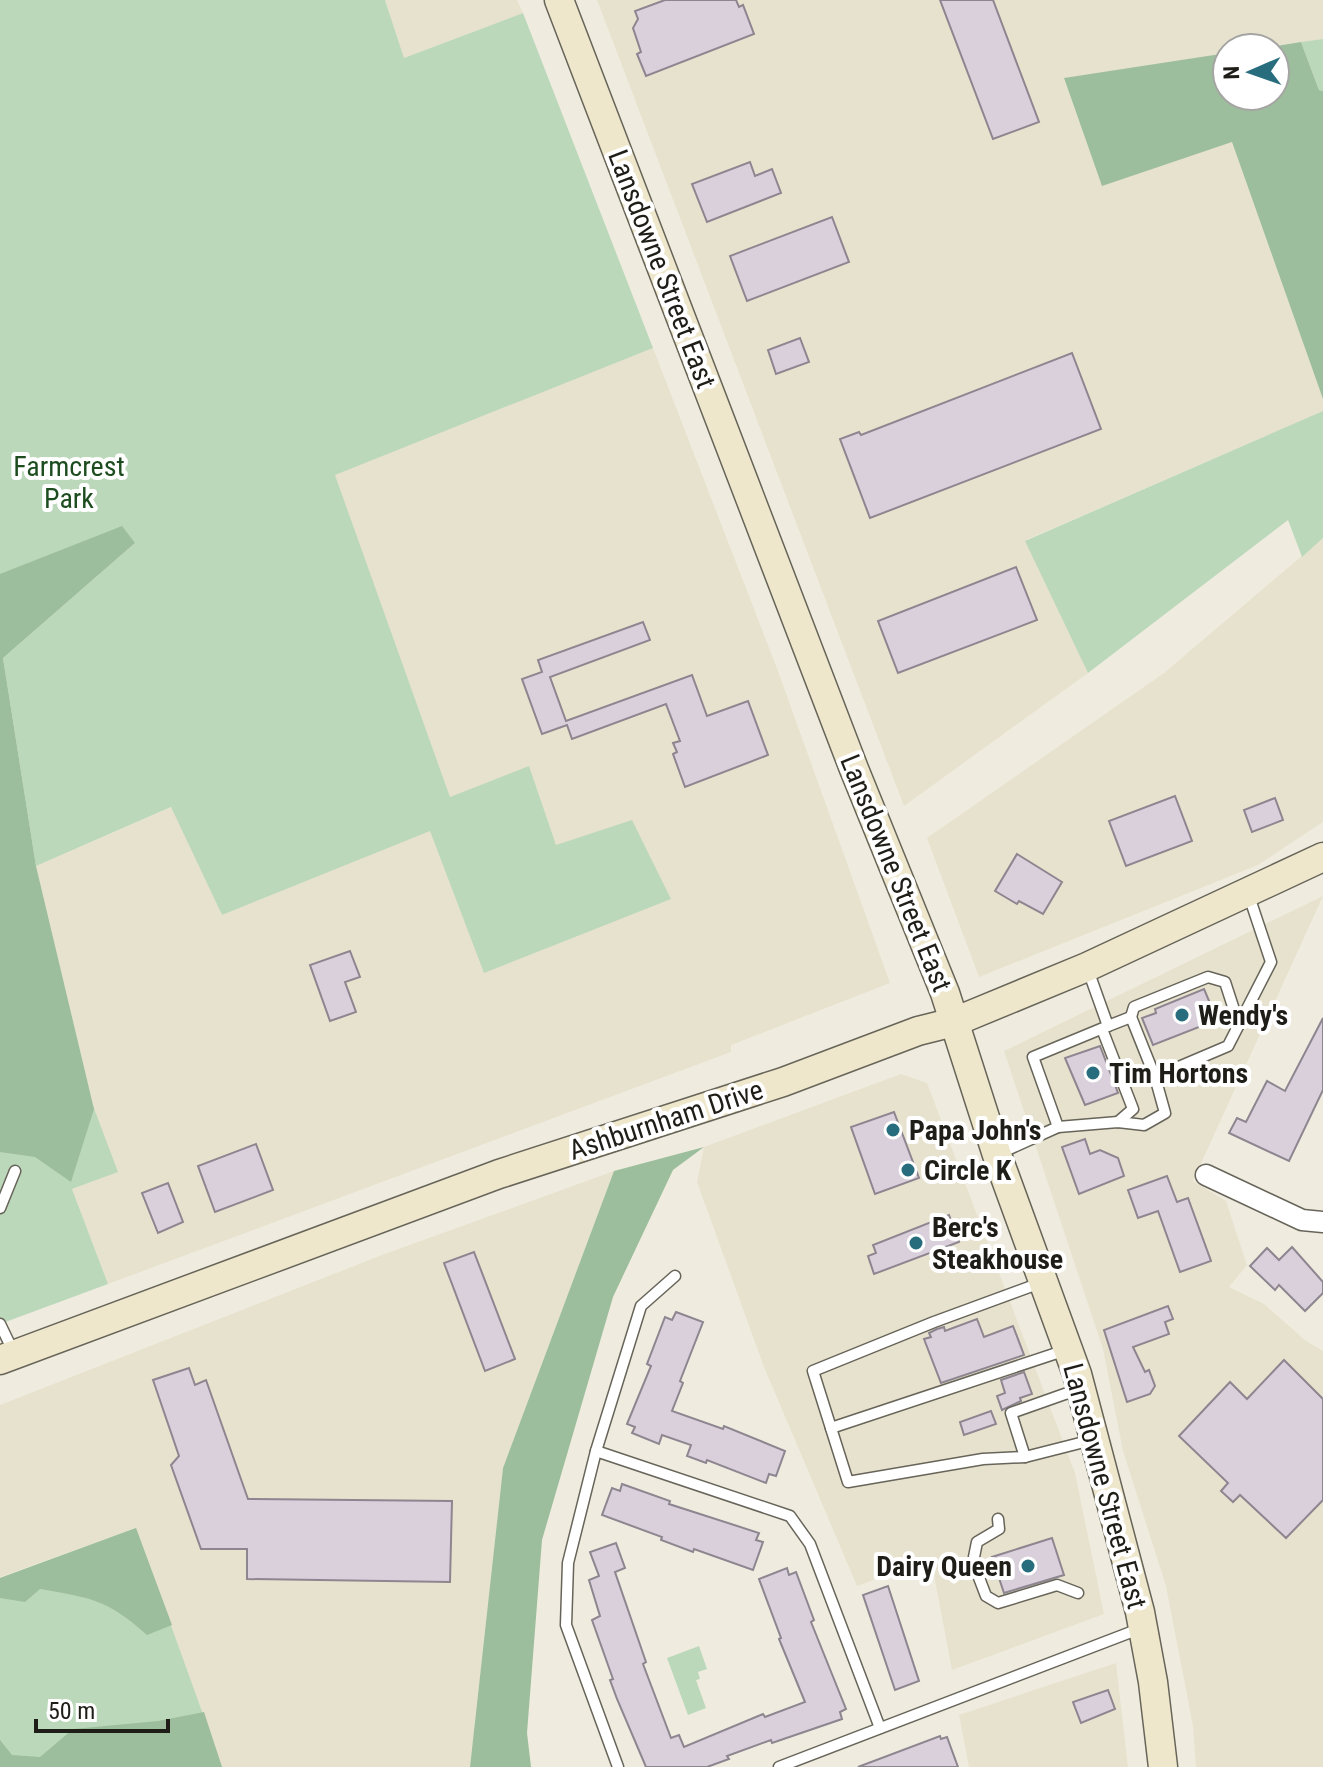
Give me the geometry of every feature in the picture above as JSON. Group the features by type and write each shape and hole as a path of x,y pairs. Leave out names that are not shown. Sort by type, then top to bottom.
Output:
{"main road":[{"name":"Lansdowne Street East","path":"559,0 954,1022 997,1155 1045,1281 1081,1388 1143,1627 1163,1767"},
{"name":"Ashburnham Drive","path":"7,1358 499,1174 783,1082 918,1031 954,1022 1087,967 1323,857"}],"street":[{"path":"1206,1175 1302,1220 1323,1222"}],"lane":[{"path":"1155,1077 1228,1046 1239,1025 1271,962 1248,894"},
{"path":"1087,967 1133,1109 1118,1122"},
{"path":"997,1155 1058,1127 1118,1122 1144,1125 1165,1113 1155,1077 1131,1017 1134,1007 1208,977 1225,982 1239,1025"},
{"path":"1058,1127 1033,1057 1131,1017"},
{"path":"0,1208 15,1171"},
{"path":"618,1767 566,1625 568,1563 596,1451 641,1306 675,1276"},
{"path":"1045,1281 813,1371 848,1482 983,1459 1025,1457 1094,1439"},
{"path":"0,1324 7,1358"},
{"path":"831,1428 1068,1349"},
{"path":"1025,1457 1011,1413 1081,1388"},
{"path":"596,1451 790,1516 810,1544 880,1728"},
{"path":"998,1519 999,1529 977,1542 973,1562 986,1596 998,1603 1057,1585 1078,1593"},
{"path":"779,1767 1116,1640 1143,1627"}],"shaded area":[{"path":"385,0 517,0 523,13 404,58"},
{"path":"597,0 1323,0 1323,39 1291,44 1291,32 1211,32 1211,56 1064,79 1102,185 1232,142 1323,399 1323,411 1026,540 1088,673 904,806"},
{"path":"653,348 778,671 890,983 731,1045 731,1052 108,1284 72,1189 117,1172 94,1109 36,866 172,807 222,915 430,830 556,845 450,797 334,475"},
{"path":"1323,538 1323,822 1258,865 979,977 927,838 1164,673"},
{"path":"1323,896 1193,1181 1226,1201 1247,1265 1229,1287 1264,1304 1306,1341 1323,1351 1323,1767 1196,1767 1193,1726 1166,1586 1123,1451 1103,1349 1004,1051"},
{"path":"901,1074 927,1083 1075,1473 1104,1614 952,1670 931,1559 857,1586 764,1367 697,1182 704,1147"},
{"path":"614,1171 503,1468 470,1767 222,1767 136,1528 0,1577 0,1405 382,1255"},
{"path":"1116,1663 1128,1767 969,1767 959,1715"}],"green space":[{"name":"Farmcrest Park","path":"0,0 385,0 404,58 523,13 653,348 335,475 450,797 529,766 556,845 632,820 671,899 484,973 430,831 222,915 171,807 36,866 3,658 135,543 0,584"},
{"path":"1323,39 1323,91 1319,90 1301,42"},
{"path":"1301,42 1319,90 1323,91 1323,399 1232,142 1102,186 1064,78 1211,55 1211,112 1291,112 1291,44"},
{"path":"1323,411 1323,538 1302,557 1288,520 1088,673 1025,541"},
{"path":"122,526 135,543 3,658 36,866 94,1109 71,1182 35,1157 0,1152 0,574"},
{"path":"0,859 118,1172 72,1189 108,1284 0,1324"},
{"path":"704,1147 673,1170 613,1297 542,1540 527,1733 531,1767 470,1767 503,1468 614,1171"},
{"path":"136,1528 222,1767 0,1767 0,1578"},
{"path":"136,1528 172,1625 147,1635 121,1614 98,1602 40,1589 25,1602 0,1598 0,1578"},
{"path":"699,1646 707,1669 698,1672 700,1679 696,1680 706,1708 688,1715 667,1658"},
{"path":"204,1712 222,1767 0,1767 0,1740 12,1755 40,1757 73,1729 158,1721"}],"building":[{"path":"665,0 736,0 739,7 743,5 754,34 646,76 637,54 641,52 633,28 638,19 635,11"},
{"path":"940,0 993,0 1039,122 993,139"},
{"path":"750,162 755,176 772,169 781,193 707,222 692,184"},
{"path":"832,217 849,262 747,301 730,256"},
{"path":"800,338 809,362 776,374 768,350"},
{"path":"1072,353 1101,429 870,518 840,439 859,432 861,435"},
{"path":"1016,567 1037,620 898,673 878,621"},
{"path":"643,622 650,640 550,677 566,721 692,675 707,716 748,701 768,755 685,787 673,754 677,752 673,743 680,741 666,704 572,739 567,725 542,734 522,679 542,672 538,660"},
{"path":"1175,796 1192,841 1126,866 1109,821"},
{"path":"1275,798 1283,820 1252,832 1244,810"},
{"path":"1017,854 1062,882 1043,914 995,891"},
{"path":"350,951 360,977 345,982 356,1012 330,1021 310,965"},
{"name":"Wendy's","path":"1204,989 1217,1020 1153,1045 1142,1018 1156,1013 1155,1009"},
{"path":"1323,1018 1323,1090 1289,1161 1229,1133 1237,1118 1246,1122 1267,1081 1285,1091"},
{"name":"Tim Hortons","path":"1100,1046 1118,1093 1085,1105 1065,1058"},
{"path":"894,1112 919,1178 875,1194 851,1127"},
{"path":"1085,1139 1090,1154 1100,1150 1118,1158 1124,1176 1079,1194 1062,1147"},
{"path":"256,1144 273,1190 215,1212 198,1166"},
{"path":"1167,1176 1177,1202 1188,1198 1211,1261 1180,1272 1158,1211 1138,1218 1128,1190"},
{"path":"168,1183 183,1222 158,1233 142,1193"},
{"name":"Berc's Steakhouse","path":"949,1215 959,1242 874,1274 868,1256 876,1253 873,1245"},
{"path":"1292,1247 1323,1282 1323,1293 1305,1311 1279,1285 1275,1290 1250,1266 1267,1248 1279,1260"},
{"path":"474,1252 515,1359 485,1371 444,1263"},
{"path":"1168,1306 1173,1319 1165,1322 1169,1334 1133,1347 1145,1372 1149,1370 1155,1386 1150,1394 1127,1402 1104,1330"},
{"path":"676,1312 703,1322 672,1411 723,1429 724,1426 785,1451 776,1476 769,1474 766,1483 707,1460 706,1463 687,1456 691,1445 662,1435 659,1444 632,1433 635,1427 627,1424 651,1366 647,1364 665,1317 672,1320"},
{"path":"977,1319 984,1337 1013,1326 1024,1355 941,1383 924,1339 931,1337 929,1333 937,1329 944,1327 945,1331"},
{"path":"1284,1360 1323,1399 1323,1500 1286,1538 1240,1495 1233,1502 1221,1491 1228,1483 1179,1436 1230,1382 1247,1399"},
{"path":"189,1368 195,1385 206,1380 248,1499 452,1501 450,1582 247,1579 247,1549 201,1549 171,1465 179,1456 153,1380"},
{"path":"1024,1372 1032,1394 1002,1410 997,1396 1005,1393 1001,1380"},
{"path":"991,1411 996,1424 964,1435 960,1422"},
{"path":"622,1484 670,1501 669,1504 759,1533 756,1540 763,1542 753,1570 694,1549 693,1552 602,1515 612,1488 620,1491"},
{"name":"Dairy Queen","path":"1052,1538 1064,1575 1004,1593 992,1557"},
{"path":"616,1543 625,1568 615,1572 646,1662 643,1664 671,1738 679,1735 684,1747 763,1714 765,1717 805,1702 759,1579 787,1568 789,1575 796,1572 814,1620 811,1622 846,1709 840,1712 842,1719 772,1743 771,1740 707,1767 646,1767 610,1680 613,1679 592,1620 600,1616 589,1580 599,1576 590,1552"},
{"path":"888,1586 919,1681 895,1690 863,1595"},
{"path":"1108,1690 1115,1709 1081,1723 1073,1702"},
{"path":"940,1736 941,1739 947,1737 958,1767 858,1767"}],"place":[{"name":"Wendy's","path":"1182,1015"},
{"name":"Tim Hortons","path":"1093,1073"},
{"name":"Papa John's","path":"893,1130"},
{"name":"Circle K","path":"908,1170"},
{"name":"Berc's Steakhouse","path":"916,1243"},
{"name":"Dairy Queen","path":"1028,1566"}]}
